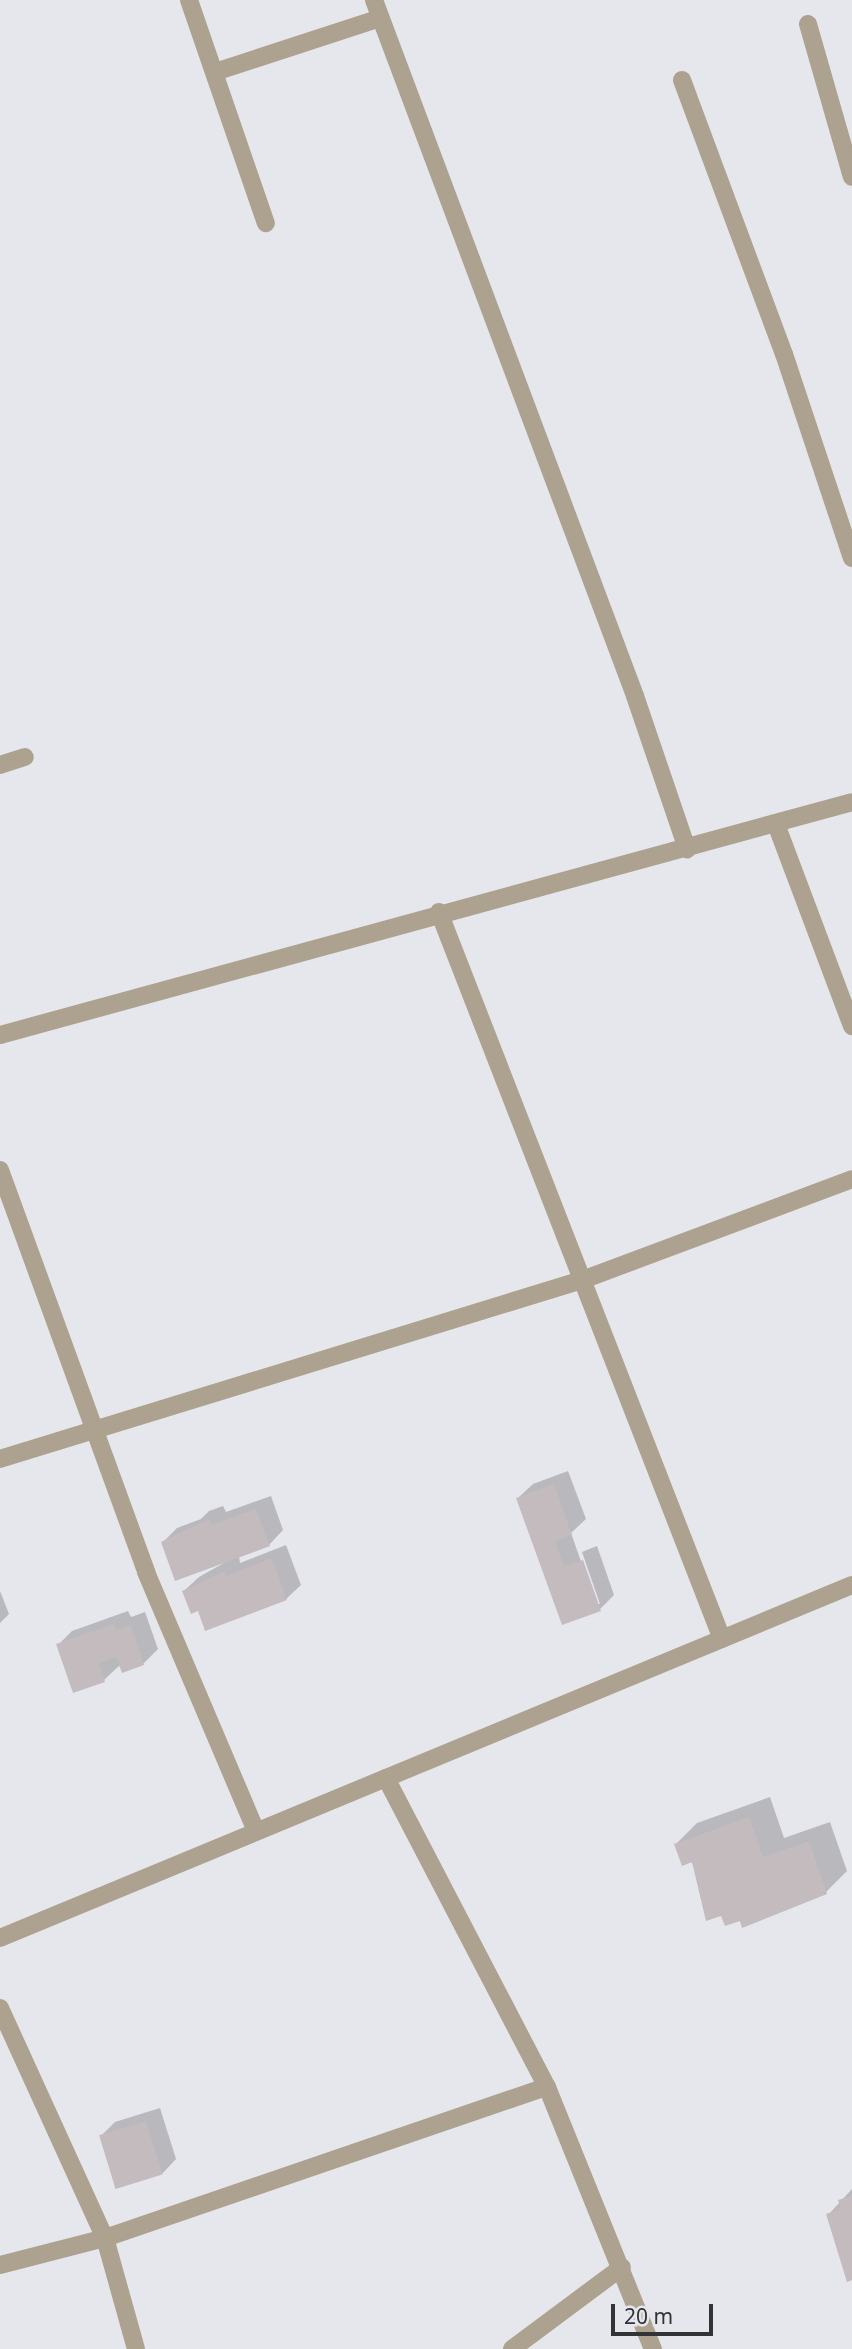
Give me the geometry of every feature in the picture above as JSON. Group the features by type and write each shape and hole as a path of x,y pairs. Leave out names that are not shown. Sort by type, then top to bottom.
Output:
{"street":[{"path":"189,0 266,223"},
{"path":"374,0 635,696 687,849"},
{"path":"215,72 380,18"},
{"path":"808,24 852,177"},
{"path":"682,79 784,354 852,558"},
{"path":"0,765 25,757"},
{"path":"0,1035 439,912 687,849 852,802"},
{"path":"776,824 852,1026"},
{"path":"439,912 585,1279 722,1639"},
{"path":"0,1170 151,1584 256,1831"},
{"path":"0,1459 585,1279 852,1179"},
{"path":"0,1938 852,1585"},
{"path":"386,1778 547,2087 653,2349"},
{"path":"0,2008 105,2238 136,2349"},
{"path":"0,2265 105,2238 547,2087"},
{"path":"512,2349 622,2267"}],"building":[{"path":"554,1484 572,1535 555,1541 564,1566 583,1560 601,1611 562,1625 516,1498"},
{"path":"256,1509 270,1546 175,1581 161,1542 209,1519 211,1525"},
{"path":"272,1558 287,1600 205,1631 198,1611 191,1614 182,1591 225,1571 226,1576"},
{"path":"114,1624 116,1630 131,1625 144,1665 122,1673 116,1657 99,1663 105,1682 73,1693 56,1644"},
{"path":"749,1817 763,1857 809,1841 827,1894 742,1928 740,1921 725,1926 721,1916 706,1921 692,1862 682,1866 674,1844"},
{"path":"146,2121 162,2175 116,2189 99,2135"},
{"path":"852,2196 852,2280 847,2282 826,2214 841,2209 838,2200"}]}
